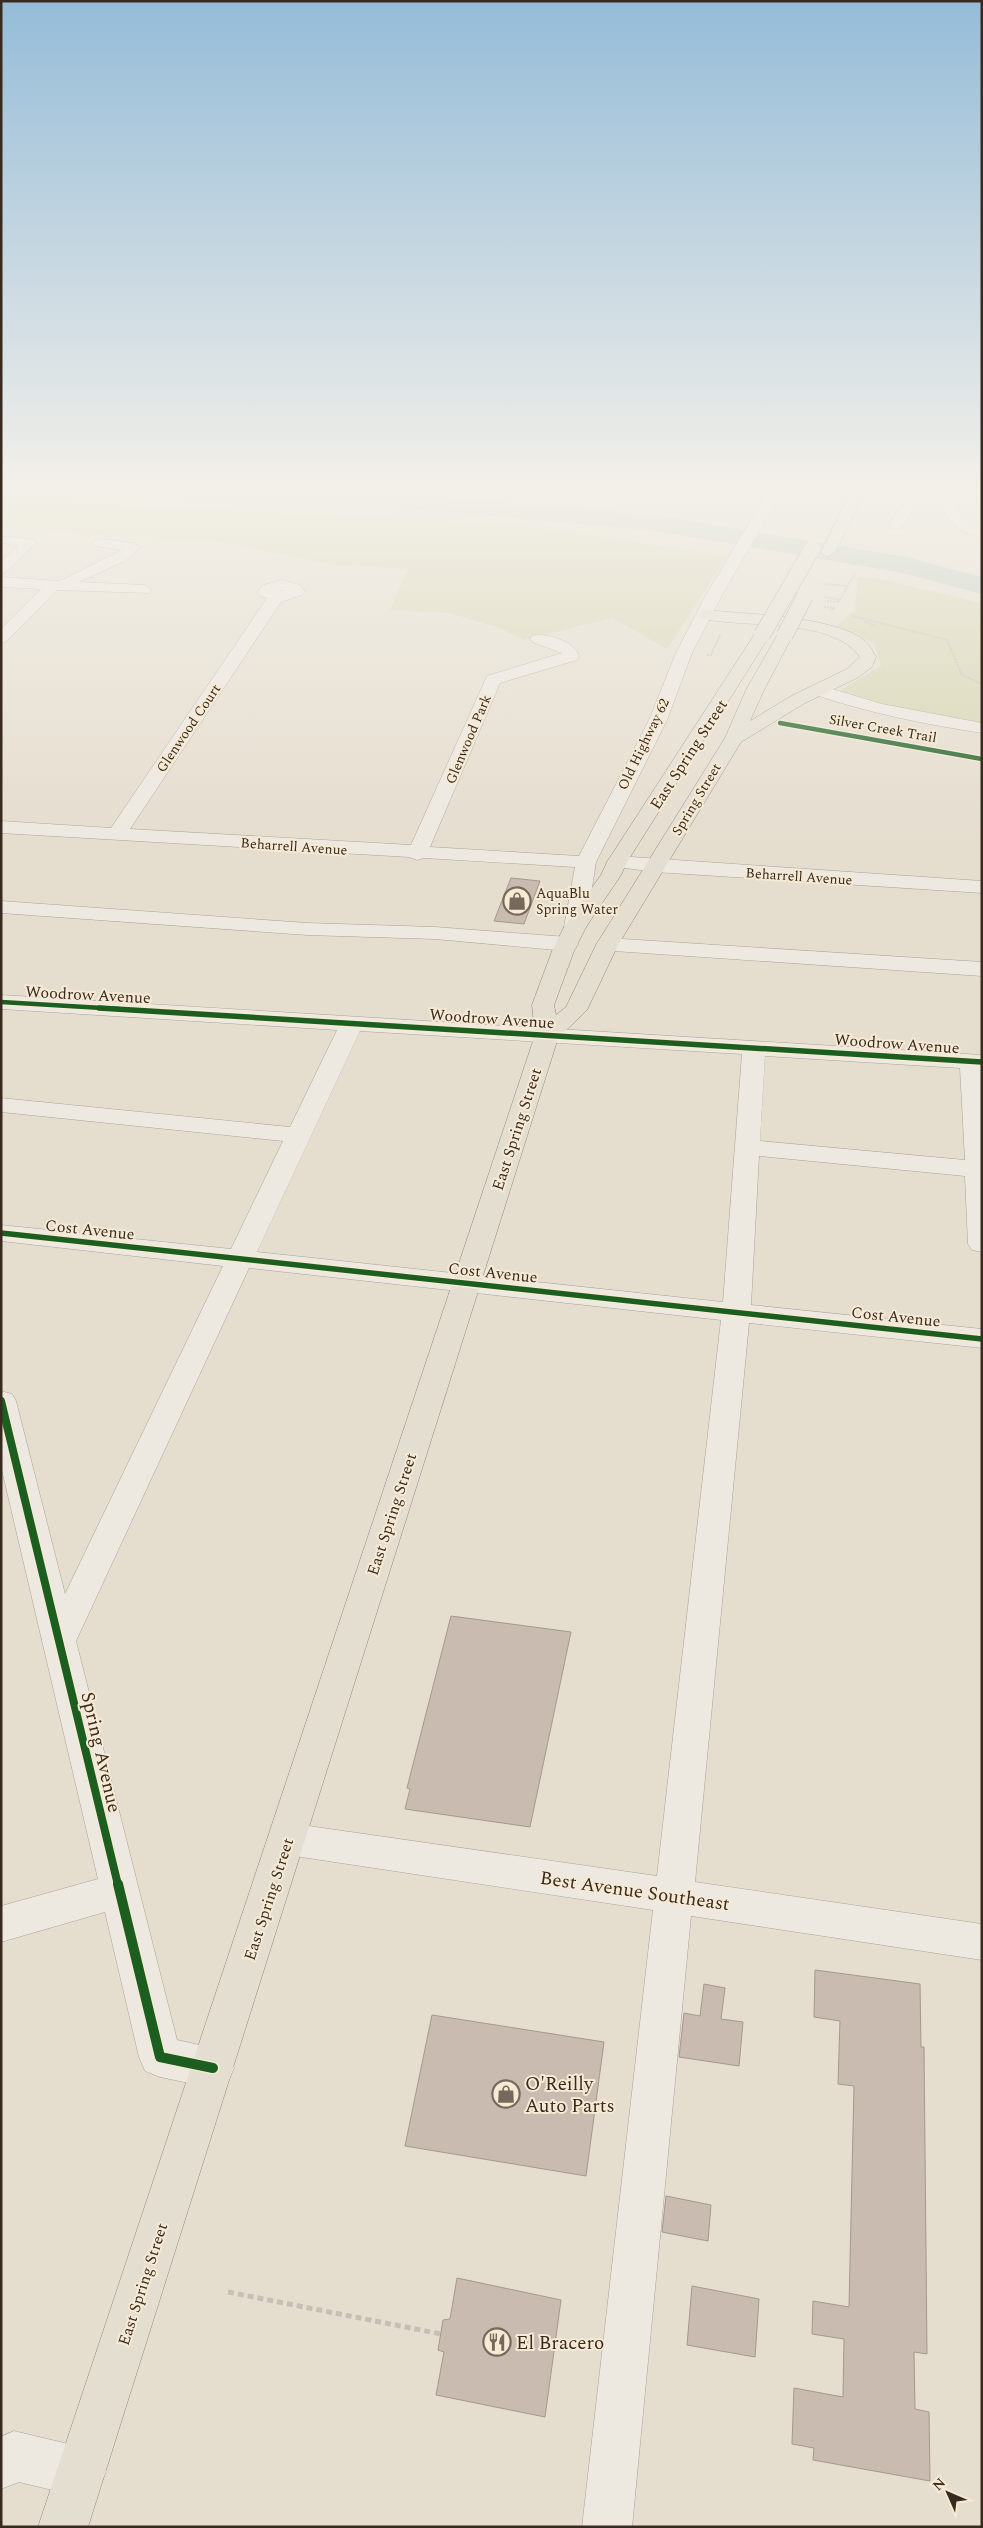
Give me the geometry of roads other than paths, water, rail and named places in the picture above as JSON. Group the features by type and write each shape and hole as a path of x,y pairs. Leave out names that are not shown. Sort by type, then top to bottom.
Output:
{"main road":[{"name":"East Spring Street","path":"63,2527 288,1839 465,1283 547,1036 543,1005 571,935 611,875 617,862 778,608"},
{"name":"Spring Street","path":"547,1036 576,1010 607,945 734,738 755,690 799,608"},
{"path":"705,615 819,627 844,634 862,645 868,657 866,663 853,673 770,715 734,738"}],"street":[{"path":"1,638 33,608"},
{"name":"Glenwood Court","path":"117,834 269,608"},
{"name":"Old Highway 62","path":"571,935 586,862 628,775 658,720 684,653 708,608"},
{"name":"Glenwood Park","path":"417,854 493,680 571,656 570,651 563,647 538,639"},
{"path":"819,690 862,705 907,716 982,728"},
{"name":"Beharrell Avenue","path":"1,827 417,854 586,862"},
{"name":"Beharrell Avenue","path":"617,862 982,887"},
{"path":"1,907 307,928 435,933 571,935"},
{"path":"607,945 982,969"},
{"name":"Woodrow Avenue","path":"1,1002 977,1062"},
{"path":"60,1639 352,1024"},
{"path":"607,2527 736,1312 754,1048"},
{"path":"977,1062 978,1169 982,1244"},
{"path":"1,1105 299,1135"},
{"path":"747,1147 978,1169"},
{"name":"Cost Avenue","path":"1,1233 982,1339"},
{"name":"Spring Avenue","path":"1,1401 9,1463 60,1639 160,2057 213,2068"},
{"name":"Best Avenue Southeast","path":"288,1839 982,1942"},
{"path":"1,1924 120,1890"},
{"path":"1,2464 14,2456 81,2472"}],"place":[{"name":"AquaBlu Spring Water","path":"517,901"},
{"name":"O'Reilly Auto Parts","path":"506,2094"},
{"name":"El Bracero","path":"497,2342"}]}
